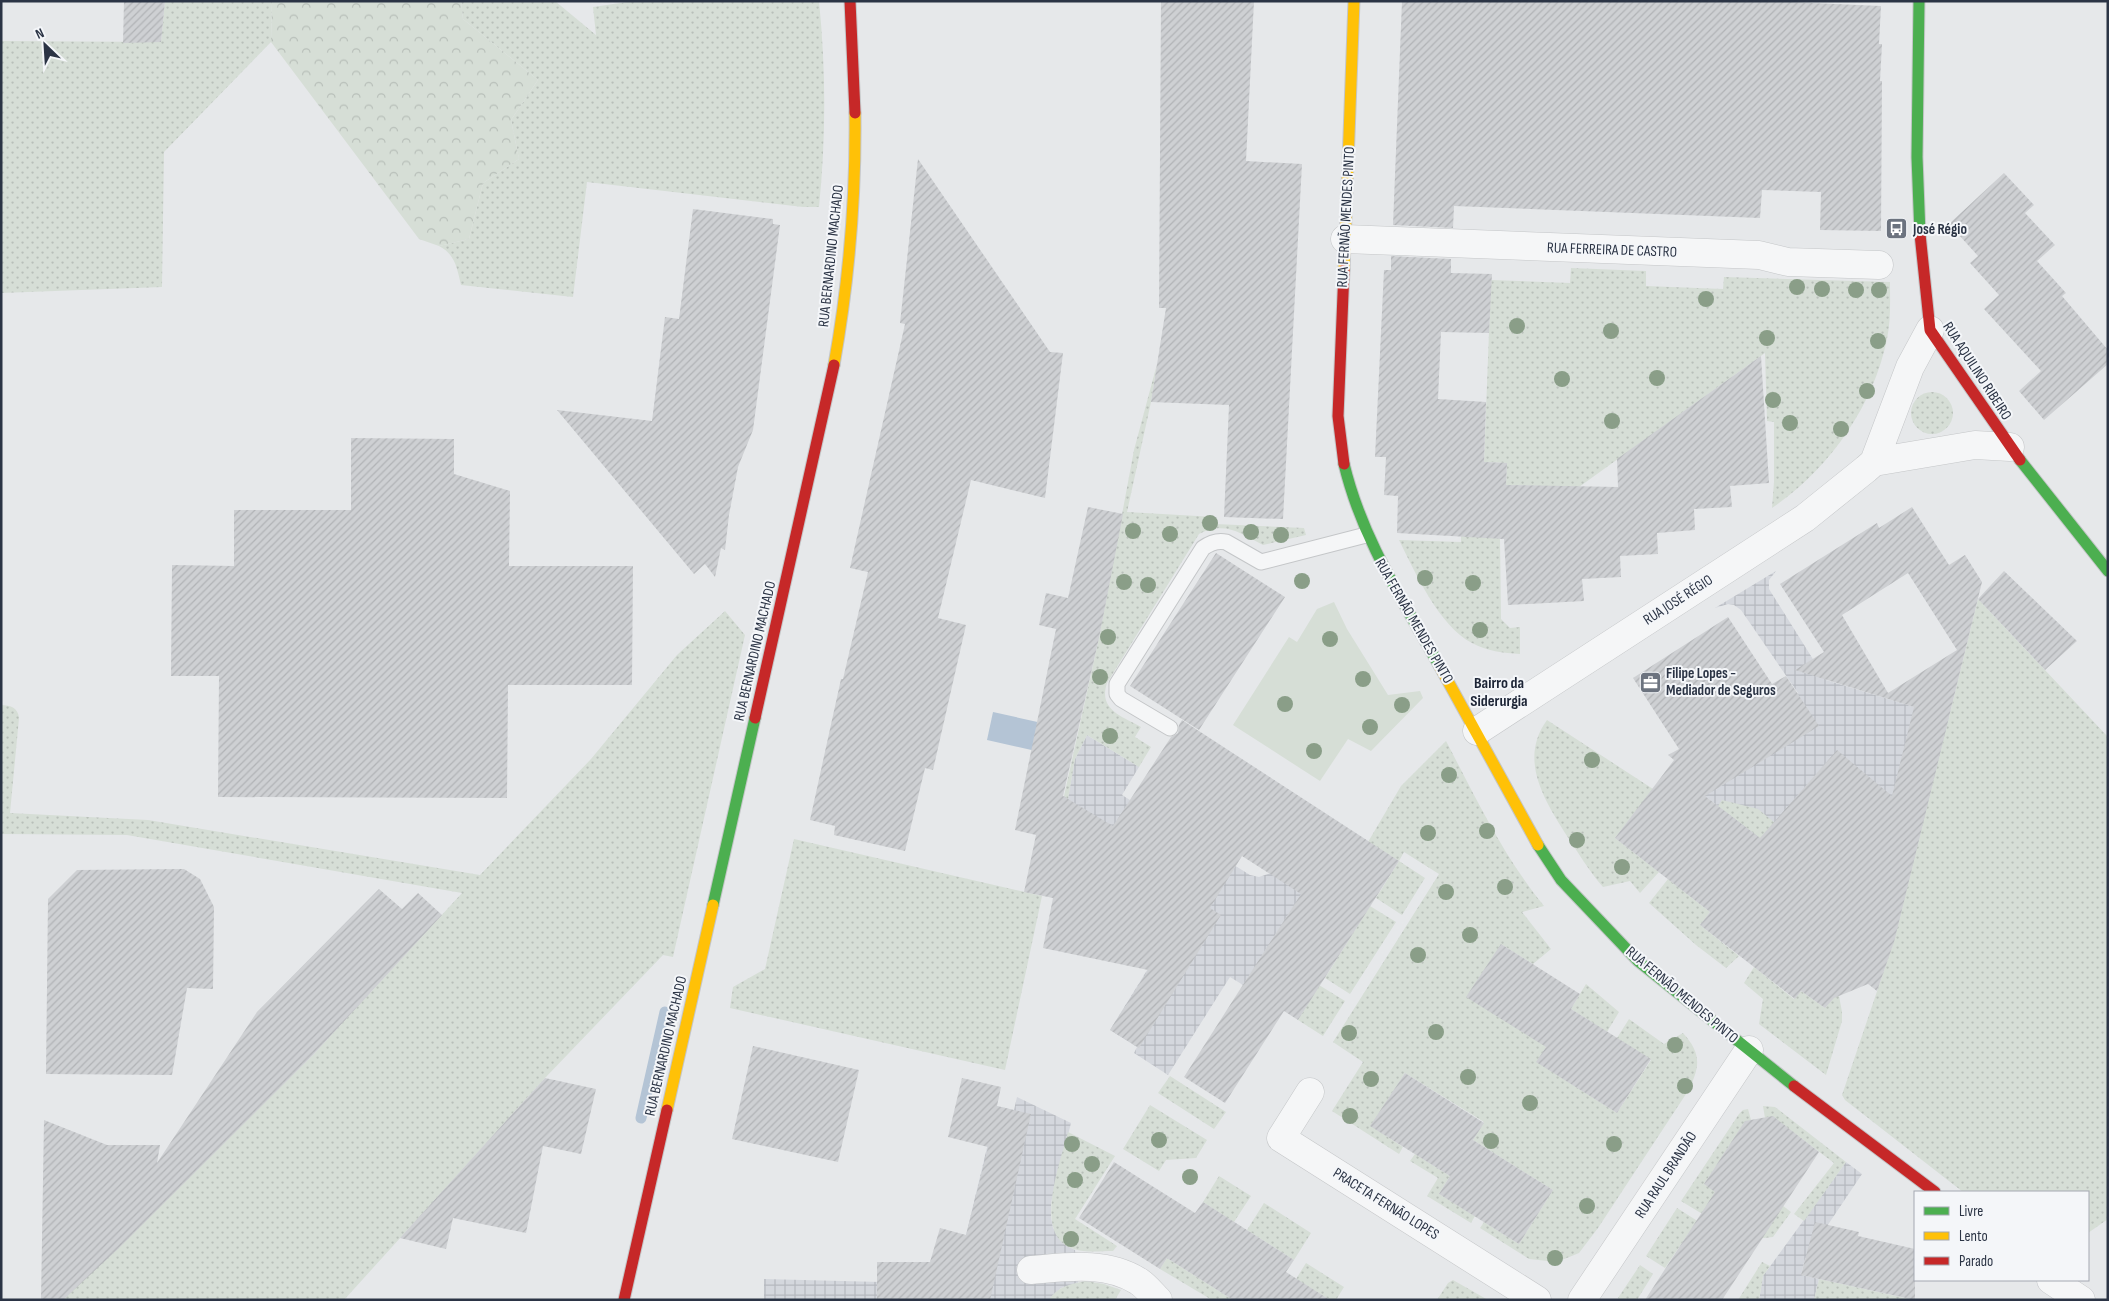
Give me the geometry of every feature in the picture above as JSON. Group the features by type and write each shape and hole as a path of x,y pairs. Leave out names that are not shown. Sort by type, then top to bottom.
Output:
{"street":[{"name":"RUA BERNARDINO MACHADO","path":"624,1300 821,429 836,349 846,284 855,155 856,87 850,1"},
{"name":"RUA FERNÃO MENDES PINTO","path":"1354,1 1338,416 1343,458 1351,492 1366,535 1478,731 1539,846 1561,880 1638,962 1749,1050 1934,1191"},
{"name":"RUA AQUILINO RIBEIRO","path":"1919,1 1917,157 1921,251 1930,330 2010,447 2108,571"},
{"name":"RUA FERREIRA DE CASTRO","path":"1344,240 1759,255 1788,262 1879,265"},
{"name":"RUA JOSÉ RÉGIO","path":"1478,731 1805,518 1874,462 1910,367 1930,330"},
{"path":"1874,462 1975,445 2010,447"},
{"name":"RUA RAUL BRANDÃO","path":"1582,1300 1749,1050"},
{"name":"PRACETA FERNÃO LOPES","path":"1310,1092 1280,1138 1537,1300"},
{"path":"1032,1270 1076,1266 1112,1270 1140,1281 1158,1300"},
{"path":"2052,1281 2081,1300"}],"lane":[{"path":"1170,728 1121,699 1118,694 1117,684 1203,548 1210,543 1220,540 1261,562 1366,535"}],"shaded area":[{"path":"1776,571 1769,580 1769,589 1826,680 1950,718 1894,941 1858,933 1718,806 1673,772 1798,693 1741,610 1734,605 1728,604 1715,608"},
{"path":"1087,735 1139,767 1122,795 1250,875 1259,877 1271,873 1308,884 1243,985 1230,977 1168,1075 1134,1053 1137,1047 1110,1030 1185,909 1060,811 1064,796 1068,798 1075,759"},
{"path":"1017,1097 1071,1123 1051,1203 1051,1217 1053,1228 1067,1246 1075,1250 1078,1283 1061,1288 1049,1300 764,1300 764,1279 958,1284 966,1235 997,1106 1014,1110"},
{"path":"1846,1162 1862,1174 1805,1259 1801,1275 1819,1279 1814,1300 1759,1300 1763,1276"}],"green space":[{"path":"165,1 272,1 271,42 164,152 162,287 1,293 1,41 161,42"},
{"path":"272,1 461,1 463,19 538,80 511,120 519,159 483,183 469,239 439,246 419,239 271,42"},
{"path":"461,1 555,1 596,35 593,7 634,1 819,1 824,104 819,207 803,207 587,182 573,297 461,285 452,257 439,246 469,239 483,183 519,159 511,120 538,80 463,19"},
{"path":"1571,268 1646,271 1646,286 1723,289 1724,277 1890,282 1887,339 1871,389 1846,434 1812,475 1772,508 1774,422 1767,421 1765,353 1579,487 1506,485 1507,463 1484,462 1491,280 1570,283"},
{"path":"1157,364 1151,402 1127,512 1215,517 1215,524 1304,528 1306,535 1263,545 1232,530 1217,529 1199,534 1107,683 1105,692 1109,706 1141,727 1135,737 1151,747 1139,767 1087,735 1075,759 1068,799 1064,796 1099,638 1134,450"},
{"path":"1932,392 1947,398 1953,413 1947,428 1932,434 1917,428 1911,413 1917,398"},
{"path":"1461,536 1500,538 1501,619 1510,628 1520,627 1520,654 1489,650 1472,643 1460,635 1449,624 1429,597 1399,540 1461,542"},
{"path":"1978,599 2108,737 2108,1219 2089,1232 2089,1191 1962,1191 1845,1100 1842,1095 1894,941"},
{"path":"1334,602 1347,629 1388,695 1420,691 1423,698 1371,751 1348,739 1320,781 1233,725 1289,637 1297,642 1317,609"},
{"path":"725,611 745,635 673,957 663,955 545,1078 344,1300 63,1300 313,1055 462,893 127,835 1,834 1,705 13,708 19,718 10,813 148,820 480,875 591,759 677,655"},
{"path":"1547,720 1653,789 1615,838 1659,872 1640,893 1630,881 1603,887 1584,862 1551,809 1543,794 1535,765 1535,750 1539,735"},
{"path":"1446,741 1503,847 1544,906 1522,912 1551,949 1533,964 1501,944 1546,1047 1537,1062 1617,1113 1651,1060 1617,1038 1629,1019 1664,1044 1683,1033 1696,1054 1697,1068 1688,1091 1598,1228 1579,1253 1557,1262 1529,1259 1480,1228 1484,1222 1519,1244 1553,1190 1473,1140 1484,1122 1405,1073 1371,1126 1403,1147 1399,1154 1332,1111 1363,1062 1333,1042 1439,874 1404,852 1399,861 1368,842 1401,786"},
{"path":"1722,800 1758,809 1803,846 1791,862 1718,806"},
{"path":"794,839 1042,896 1005,1070 730,1008 733,987 765,969"},
{"path":"1399,861 1425,878 1402,915 1376,898"},
{"path":"1668,879 1710,912 1700,925 1739,956 1726,968 1696,945 1649,903"},
{"path":"1370,906 1396,922 1350,994 1325,978"},
{"path":"1754,967 1794,999 1801,991 1825,1008 1835,996 1839,996 1842,1021 1826,1075 1759,1024 1763,999 1744,983"},
{"path":"1586,984 1619,1012 1607,1032 1571,1009"},
{"path":"1319,985 1345,1001 1323,1036 1298,1020"},
{"path":"1170,1076 1226,1112 1214,1129 1158,1093"},
{"path":"1150,1105 1207,1140 1196,1158 1166,1160 1159,1171 1123,1149"},
{"path":"1763,1106 1775,1107 1846,1162 1804,1221 1794,1214 1834,1163 1773,1117 1765,1118"},
{"path":"1748,1109 1751,1120 1745,1122 1704,1184 1759,1220 1774,1199 1791,1212 1773,1237 1745,1240 1681,1201 1739,1114 1743,1110"},
{"path":"1068,1132 1115,1156 1075,1219 1117,1246 1113,1251 1074,1249 1061,1242 1054,1230 1051,1214 1052,1197"},
{"path":"1415,1154 1450,1176 1439,1194 1475,1216 1471,1223 1427,1196 1438,1178 1410,1161"},
{"path":"1219,1176 1251,1196 1234,1222 1203,1202"},
{"path":"1264,1203 1311,1233 1294,1260 1247,1230"},
{"path":"1677,1208 1748,1253 1739,1267 1688,1234 1665,1268 1646,1256"},
{"path":"1167,1258 1233,1300 1212,1300 1160,1269"},
{"path":"1762,1262 1770,1266 1763,1276 1759,1300 1738,1300"},
{"path":"1306,1263 1344,1287 1336,1300 1330,1300 1296,1279"},
{"path":"1640,1265 1653,1274 1637,1300 1619,1300 1618,1298"},
{"path":"1819,1279 1914,1300 1814,1300"},
{"path":"1453,1280 1488,1300 1437,1300 1448,1283"},
{"path":"1085,1281 1104,1284 1121,1290 1115,1300 1049,1300 1060,1289"}],"water":[{"path":"993,712 1042,723 1036,751 987,740"}],"building":[{"path":"124,1 165,1 161,42 123,43"},
{"path":"1161,1 1254,1 1246,161 1302,164 1283,519 1224,517 1229,405 1151,402 1166,308 1159,308"},
{"path":"1402,1 1769,1 1881,6 1879,44 1882,44 1880,81 1882,81 1881,231 1820,230 1821,192 1762,190 1760,218 1454,206 1453,228 1393,225"},
{"path":"918,159 1050,352 1063,353 1045,498 971,480 938,618 966,625 933,770 925,768 905,851 834,835 835,826 810,820 841,679 843,679 868,572 850,568 905,324 900,323"},
{"path":"2004,173 2034,205 2025,213 2055,245 2037,261 2066,293 2062,296 2108,350 2108,364 2044,420 2019,391 2041,371 1984,309 1999,295 1970,263 1978,256 1949,224"},
{"path":"693,209 773,219 773,224 780,225 753,430 738,467 725,550 721,548 715,577 705,564 694,574 557,410 652,421 665,317 679,319"},
{"path":"1391,256 1451,259 1451,273 1492,274 1489,333 1441,332 1438,399 1486,402 1484,462 1507,463 1506,485 1618,487 1617,459 1761,356 1769,483 1730,486 1732,507 1694,509 1695,530 1657,533 1658,554 1620,556 1621,577 1582,579 1584,601 1508,605 1504,539 1397,533 1398,496 1384,495 1386,457 1375,457 1384,270 1391,270"},
{"path":"351,438 454,439 454,474 510,491 509,566 633,566 632,685 508,685 507,798 218,797 219,676 171,676 172,565 234,566 234,510 351,510"},
{"path":"1088,507 1123,514 1099,638 1063,796 1113,826 1171,737 1178,733 1182,720 1399,861 1298,1020 1284,1011 1225,1103 1184,1077 1301,894 1242,856 1210,908 1221,915 1139,1048 1110,1030 1148,970 1043,948 1053,898 1024,892 1036,835 1015,830 1056,629 1039,625 1046,593 1068,598"},
{"path":"1912,507 1949,565 1965,555 1982,582 1894,942 1877,991 1868,984 1834,998 1825,1008 1801,991 1795,999 1700,925 1710,912 1615,838 1674,760 1668,755 1679,749 1633,678 1728,617 1772,684 1786,676 1819,726 1705,796 1760,838 1837,750 1892,796 1914,707 1795,670 1824,652 1780,584 1877,523 1879,528","holes":["1908,573 1957,650 1888,693 1842,615"]},
{"path":"1216,553 1285,597 1199,730 1130,686"},
{"path":"2004,571 2077,641 2045,670 1978,599"},
{"path":"184,869 200,879 214,907 213,989 187,988 172,1075 46,1074 48,899 77,870"},
{"path":"379,889 402,909 418,893 442,915 313,1055 117,1250 63,1300 41,1300 44,1120 107,1145 160,1145 157,1163 257,1012"},
{"path":"1501,944 1580,994 1571,1009 1651,1059 1617,1113 1536,1062 1546,1047 1466,997"},
{"path":"753,1046 859,1070 838,1162 732,1139"},
{"path":"1405,1073 1484,1123 1473,1140 1553,1190 1519,1244 1439,1194 1450,1176 1370,1126"},
{"path":"545,1078 596,1089 581,1154 543,1146 526,1233 453,1218 446,1249 400,1238"},
{"path":"962,1078 1001,1087 997,1106 1031,1114 990,1300 877,1300 877,1262 930,1262 940,1228 966,1235 988,1147 948,1137"},
{"path":"1773,1116 1819,1152 1722,1300 1645,1300 1715,1192 1704,1184 1745,1121"},
{"path":"1114,1162 1195,1213 1203,1202 1294,1260 1286,1272 1330,1300 1233,1300 1167,1258 1160,1269 1079,1218"},
{"path":"1815,1222 1859,1232 1858,1236 1914,1249 1915,1300 1801,1275"}],"waterway":[{"path":"641,1118 665,1012"}],"traffic: fast":[{"path":"1919,1 1917,157 1920,234"},
{"path":"2020,460 2108,571"},
{"path":"1344,464 1361,518 1372,543 1397,592 1439,665"},
{"path":"713,905 755,718"},
{"path":"1538,845 1561,880 1638,961 1794,1086"}],"traffic: slow":[{"path":"1344,270 1354,1"},
{"path":"834,365 844,302 850,239 855,113"},
{"path":"1439,665 1538,845"},
{"path":"667,1110 713,905"}],"traffic: jam":[{"path":"850,1 855,113"},
{"path":"1920,234 1930,330 2020,460"},
{"path":"1344,270 1338,416 1344,464"},
{"path":"755,718 834,365"},
{"path":"1794,1086 1934,1191"},
{"path":"624,1300 667,1110"}],"place":[{"name":"José Régio","path":"1897,229"},
{"name":"Filipe Lopes - Mediador de Seguros","path":"1650,682"}],"district":[{"name":"Bairro da Siderurgia","path":"1499,692"}]}
